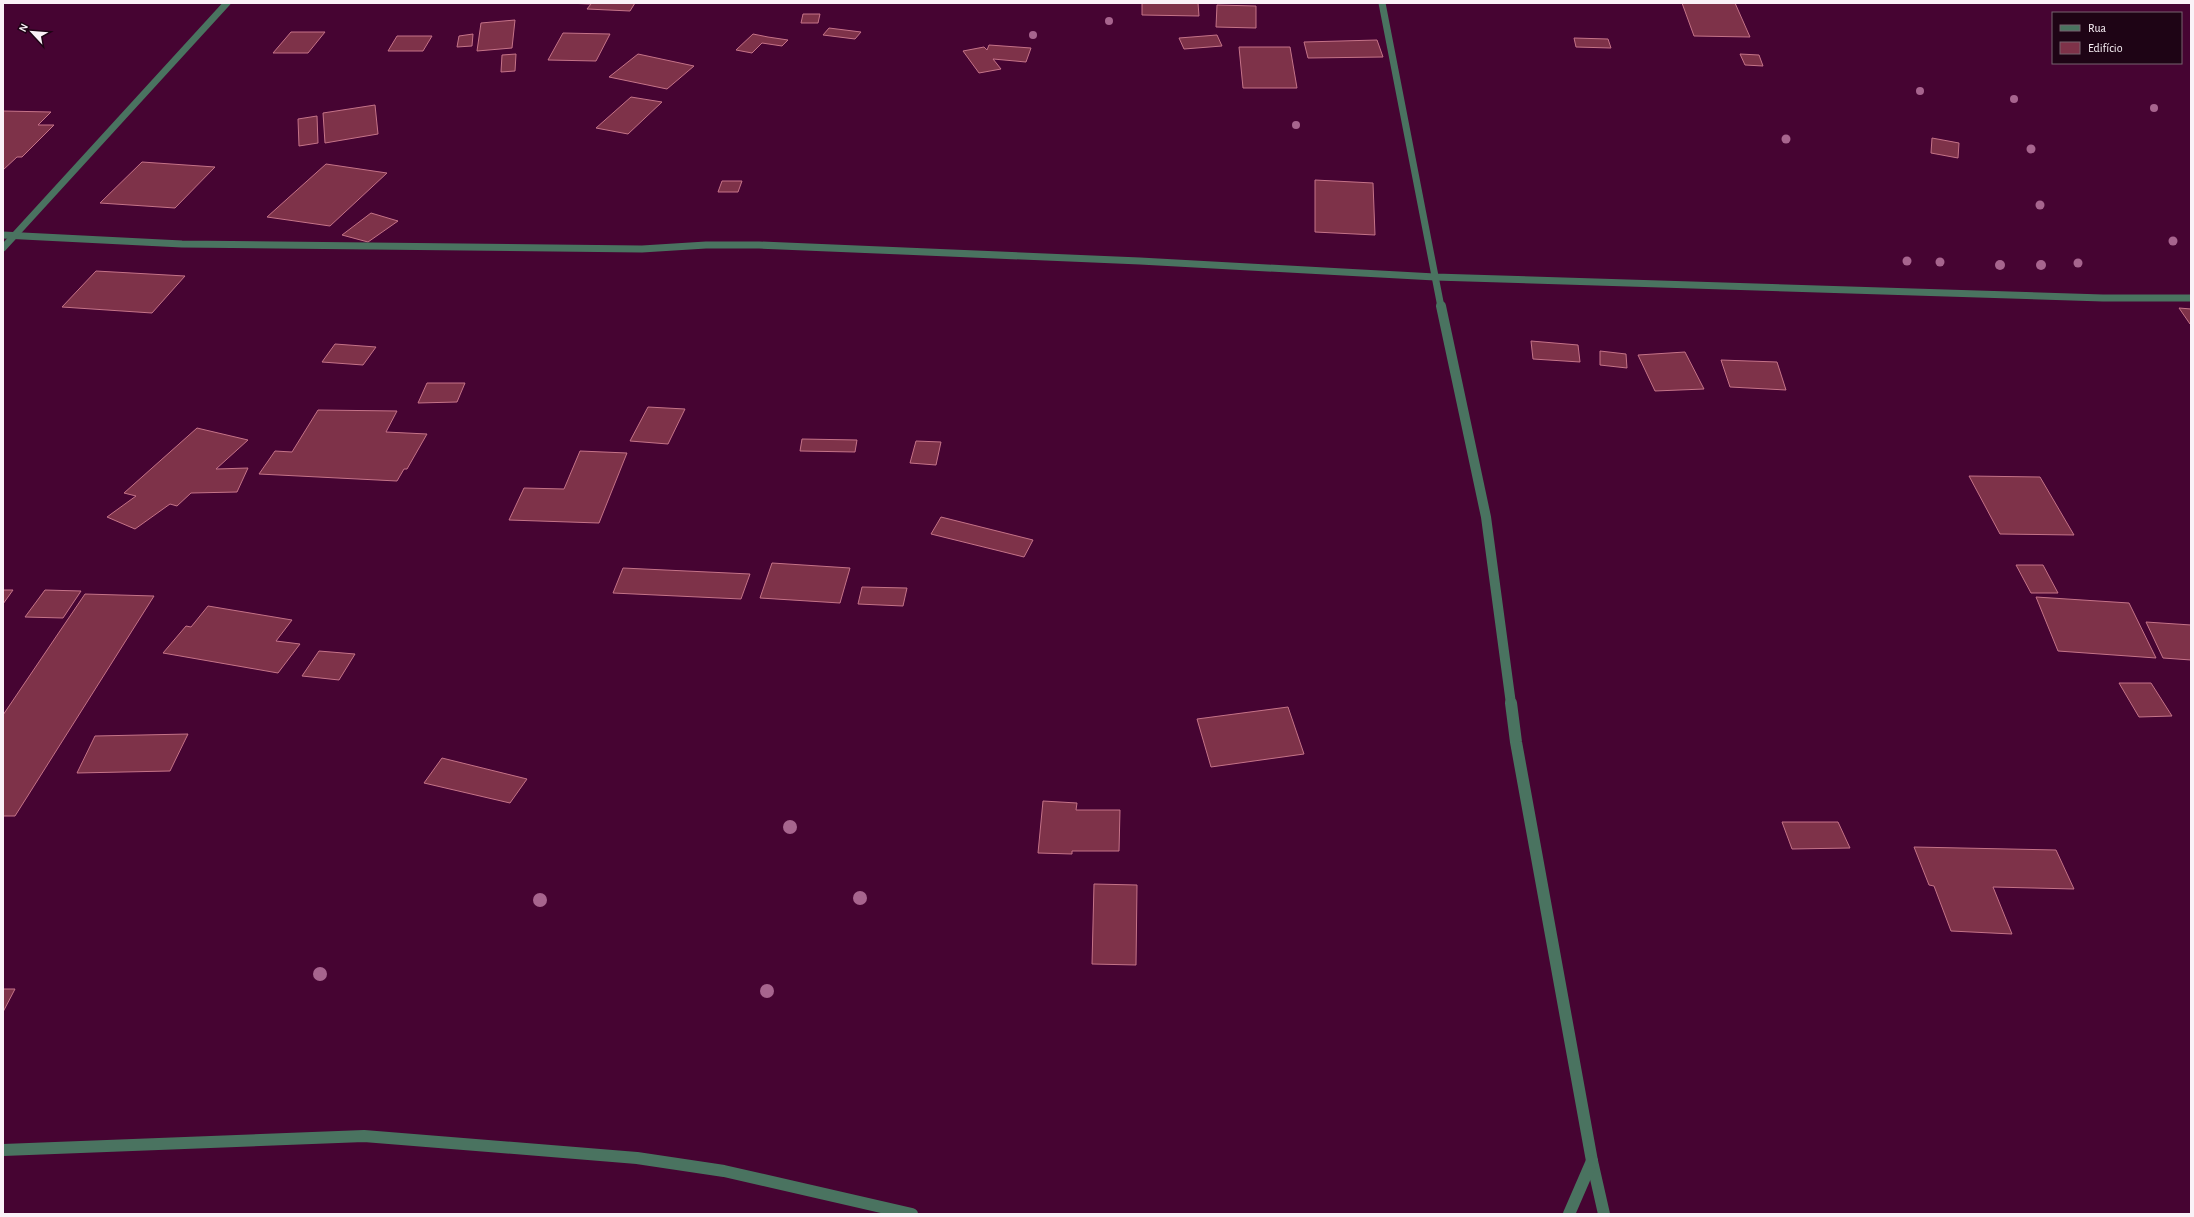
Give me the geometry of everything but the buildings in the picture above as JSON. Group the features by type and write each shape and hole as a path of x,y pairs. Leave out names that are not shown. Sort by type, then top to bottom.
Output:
{"street":[{"path":"3,248 16,236 227,3"},
{"path":"1382,3 1435,277 1486,517 1516,742 1592,1161 1604,1214"},
{"path":"3,235 182,244 642,249 706,245 759,246 1140,261 1435,277 2096,298 2191,298"},
{"path":"3,1150 364,1136 638,1158 724,1171 912,1214"},
{"path":"1569,1214 1592,1161"}]}
